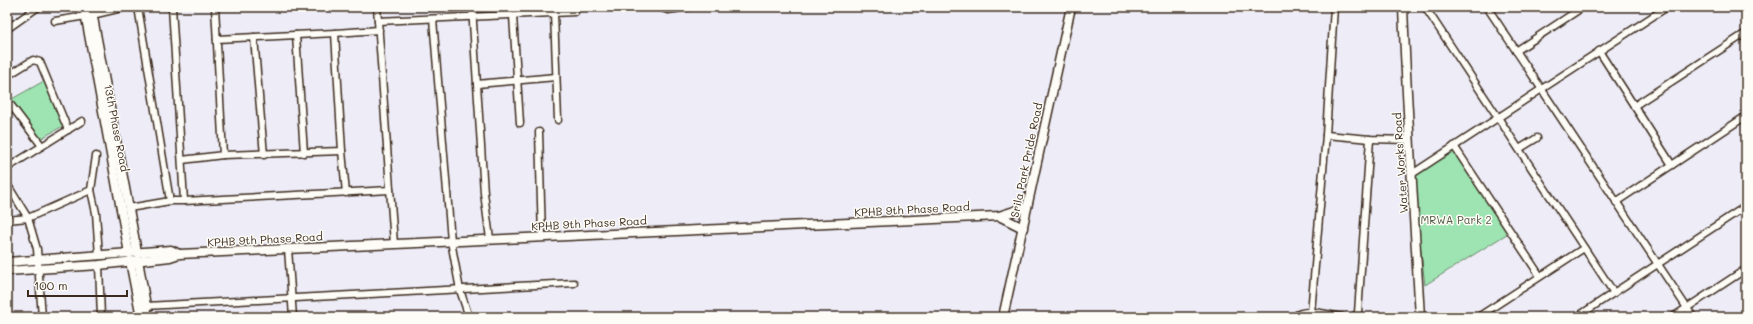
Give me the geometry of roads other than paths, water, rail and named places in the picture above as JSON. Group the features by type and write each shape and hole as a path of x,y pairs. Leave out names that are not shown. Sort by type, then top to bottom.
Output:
{"street":[{"path":"7,29 38,7"},
{"name":"13th Phase Road","path":"84,7 90,13 134,257"},
{"path":"54,21 126,7"},
{"path":"138,7 170,201"},
{"path":"172,7 184,201"},
{"path":"215,7 223,155"},
{"path":"377,7 394,244"},
{"path":"472,7 484,193 490,239"},
{"path":"658,7 668,10 688,7"},
{"name":"Srila Park Pride Road","path":"1002,317 1071,7"},
{"path":"1311,313 1326,135 1334,7"},
{"name":"Water Works Road","path":"1403,7 1408,140 1412,174 1420,317"},
{"path":"1425,7 1614,293"},
{"path":"1516,51 1583,7"},
{"path":"1412,174 1667,7"},
{"path":"1490,8 1516,51 1693,317"},
{"path":"378,21 574,12"},
{"path":"554,13 558,120"},
{"path":"513,16 516,81 520,124"},
{"path":"433,19 451,241 460,290 469,317"},
{"path":"217,39 379,30"},
{"path":"335,33 346,193"},
{"path":"1634,106 1746,33"},
{"path":"296,35 304,153"},
{"path":"254,37 264,155"},
{"name":"13th Phase Road","path":"94,41 129,208 134,257"},
{"path":"1599,51 1672,165"},
{"path":"7,76 33,60 40,62 68,130"},
{"path":"477,84 556,77"},
{"path":"7,100 42,146"},
{"path":"1616,202 1746,116"},
{"path":"7,168 82,121"},
{"path":"539,132 542,237"},
{"path":"1326,135 1370,139 1408,140"},
{"path":"1519,149 1537,138"},
{"path":"1354,317 1358,313 1370,139"},
{"path":"1454,146 1540,276"},
{"path":"182,160 223,155 264,155 342,151"},
{"path":"96,156 91,190 96,213 99,256"},
{"path":"7,184 28,218 37,249 42,317"},
{"path":"7,220 28,218 91,190"},
{"path":"129,208 170,201 390,190"},
{"path":"1577,317 1746,206"},
{"name":"KPHB 9th Phase Road","path":"7,262 38,265 98,265 134,257 162,254 171,250 179,254 999,216 1027,207"},
{"name":"KPHB 9th Phase Road","path":"999,216 1023,228"},
{"path":"1478,317 1584,248"},
{"path":"288,249 293,317"},
{"name":"KPHB 9th Phase Road","path":"7,271 99,256 134,257"},
{"path":"134,257 148,317"},
{"path":"134,257 141,317"},
{"path":"98,265 101,317"},
{"path":"1673,317 1746,269"},
{"path":"146,306 574,283"},
{"path":"1294,317 1298,314 1311,313 1342,317"}],"park label":[{"name":"MRWA Park 2","path":"1456,219"}]}
